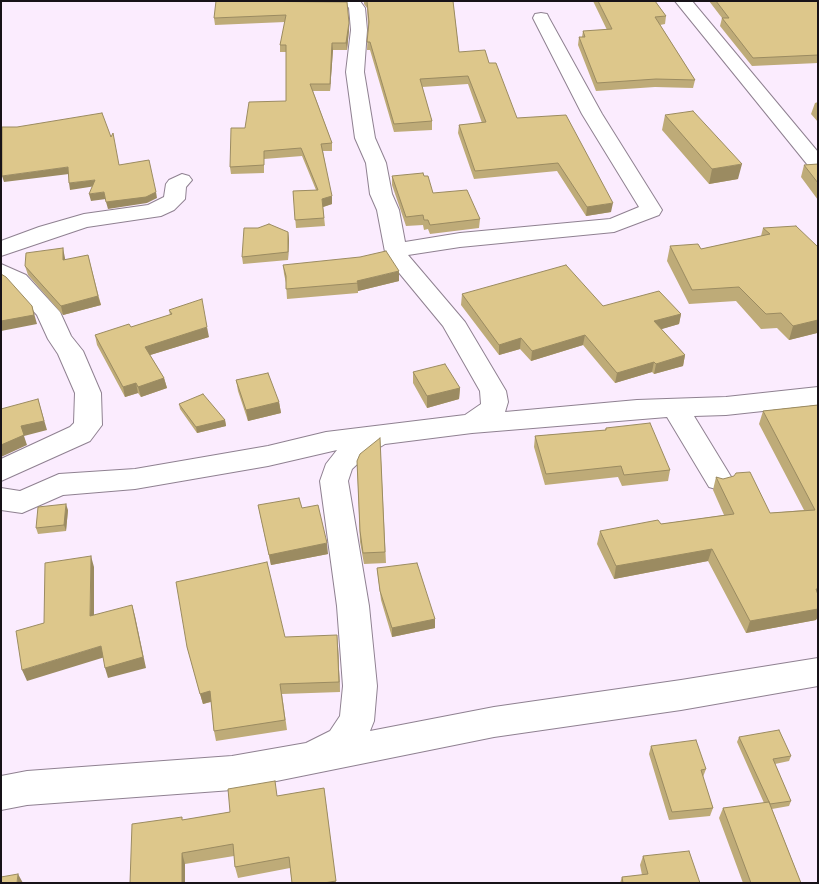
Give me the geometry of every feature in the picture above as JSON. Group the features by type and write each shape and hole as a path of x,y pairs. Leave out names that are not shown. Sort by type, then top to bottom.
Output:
{"street":[{"path":"352,1 357,8 359,30 355,72 365,138 376,163 397,257 453,322 493,391 495,402 493,409 472,424"},
{"path":"684,1 818,165"},
{"path":"395,250 460,240 614,224 652,210 592,114 541,18"},
{"path":"1,249 46,232 84,221 153,211 174,199 176,184 182,180"},
{"path":"1,271 18,280 48,312 60,339 70,351 88,393 88,425 80,434 1,471"},
{"path":"1,499 22,502 59,485 135,479 268,456 326,442 472,424 637,409 726,406 818,396"},
{"path":"675,408 719,480"},
{"path":"311,758 342,742 357,721 360,686 353,606 334,481 340,464 357,448 383,435"},
{"path":"1,794 27,788 232,773 494,722 681,695 818,672"}],"building":[{"path":"216,1 347,2 349,23 346,43 332,43 330,84 310,84 332,143 321,144 332,196 322,199 324,218 295,220 293,191 318,190 301,148 264,151 264,165 230,167 231,128 245,128 249,102 286,101 286,45 280,45 286,15 214,18"},
{"path":"367,1 453,1 459,52 485,50 489,63 496,63 517,118 566,115 613,203 587,207 558,163 475,171 459,125 486,122 468,76 420,79 432,121 394,124 370,42 367,42 369,22"},
{"path":"598,1 655,1 666,16 655,17 695,80 656,79 597,83 579,37 585,37 583,31 612,29"},
{"path":"716,1 817,1 818,55 753,58 722,18 729,18"},
{"path":"693,111 742,164 712,169 665,115"},
{"path":"102,113 111,137 113,133 119,165 149,160 156,192 146,197 106,202 104,192 89,194 95,180 69,183 68,167 2,176 2,127 17,127"},
{"path":"818,164 818,183 804,165"},
{"path":"423,173 424,176 428,176 433,193 467,190 480,219 430,225 428,220 424,220 423,215 406,217 392,176"},
{"path":"269,224 288,232 288,252 242,257 244,228 258,228"},
{"path":"796,226 818,247 818,320 793,326 781,313 766,314 739,287 692,290 670,246 698,244 701,249 770,234 763,228"},
{"path":"63,248 63,260 88,255 98,296 61,306 25,266 26,253"},
{"path":"386,251 399,271 357,281 358,283 286,289 286,276 283,265 360,257"},
{"path":"566,265 603,306 659,291 681,314 654,321 685,355 617,373 585,335 532,351 521,338 499,345 462,294"},
{"path":"1,274 6,277 32,306 34,315 1,321"},
{"path":"202,299 207,327 145,347 164,378 138,387 136,383 123,387 95,335 129,324 131,327 172,314 169,310"},
{"path":"445,364 460,388 427,396 413,372"},
{"path":"268,373 279,402 246,410 236,380"},
{"path":"203,394 225,420 196,427 179,404"},
{"path":"38,399 44,421 21,426 24,435 1,445 1,409"},
{"path":"818,405 818,589 816,589 818,609 750,621 712,549 616,566 600,531 658,520 661,524 734,514 716,477 723,479 734,476 736,473 750,472 770,513 815,510 763,411"},
{"path":"650,423 670,470 624,475 621,466 546,474 535,436 606,430 606,428"},
{"path":"380,438 385,552 363,553 360,531 357,461 360,454"},
{"path":"299,498 302,508 318,505 327,543 269,555 258,505"},
{"path":"66,504 64,525 36,528 38,507"},
{"path":"91,556 90,616 132,605 143,657 105,668 101,646 22,670 16,631 44,623 45,563"},
{"path":"267,562 285,637 337,635 339,682 280,684 285,720 214,731 210,691 200,694 187,647 176,582"},
{"path":"417,563 435,619 392,628 380,591 377,568"},
{"path":"779,730 791,756 773,759 791,801 770,804 739,737"},
{"path":"696,740 706,769 701,770 713,808 672,812 651,746"},
{"path":"275,781 277,796 324,788 336,881 292,883 289,857 235,867 233,844 182,853 182,883 130,883 132,824 182,817 182,820 230,812 228,789"},
{"path":"769,802 801,883 751,883 723,808"},
{"path":"689,851 700,883 623,883 622,877 648,874 643,856"},
{"path":"18,874 17,883 1,883 1,877"}]}
